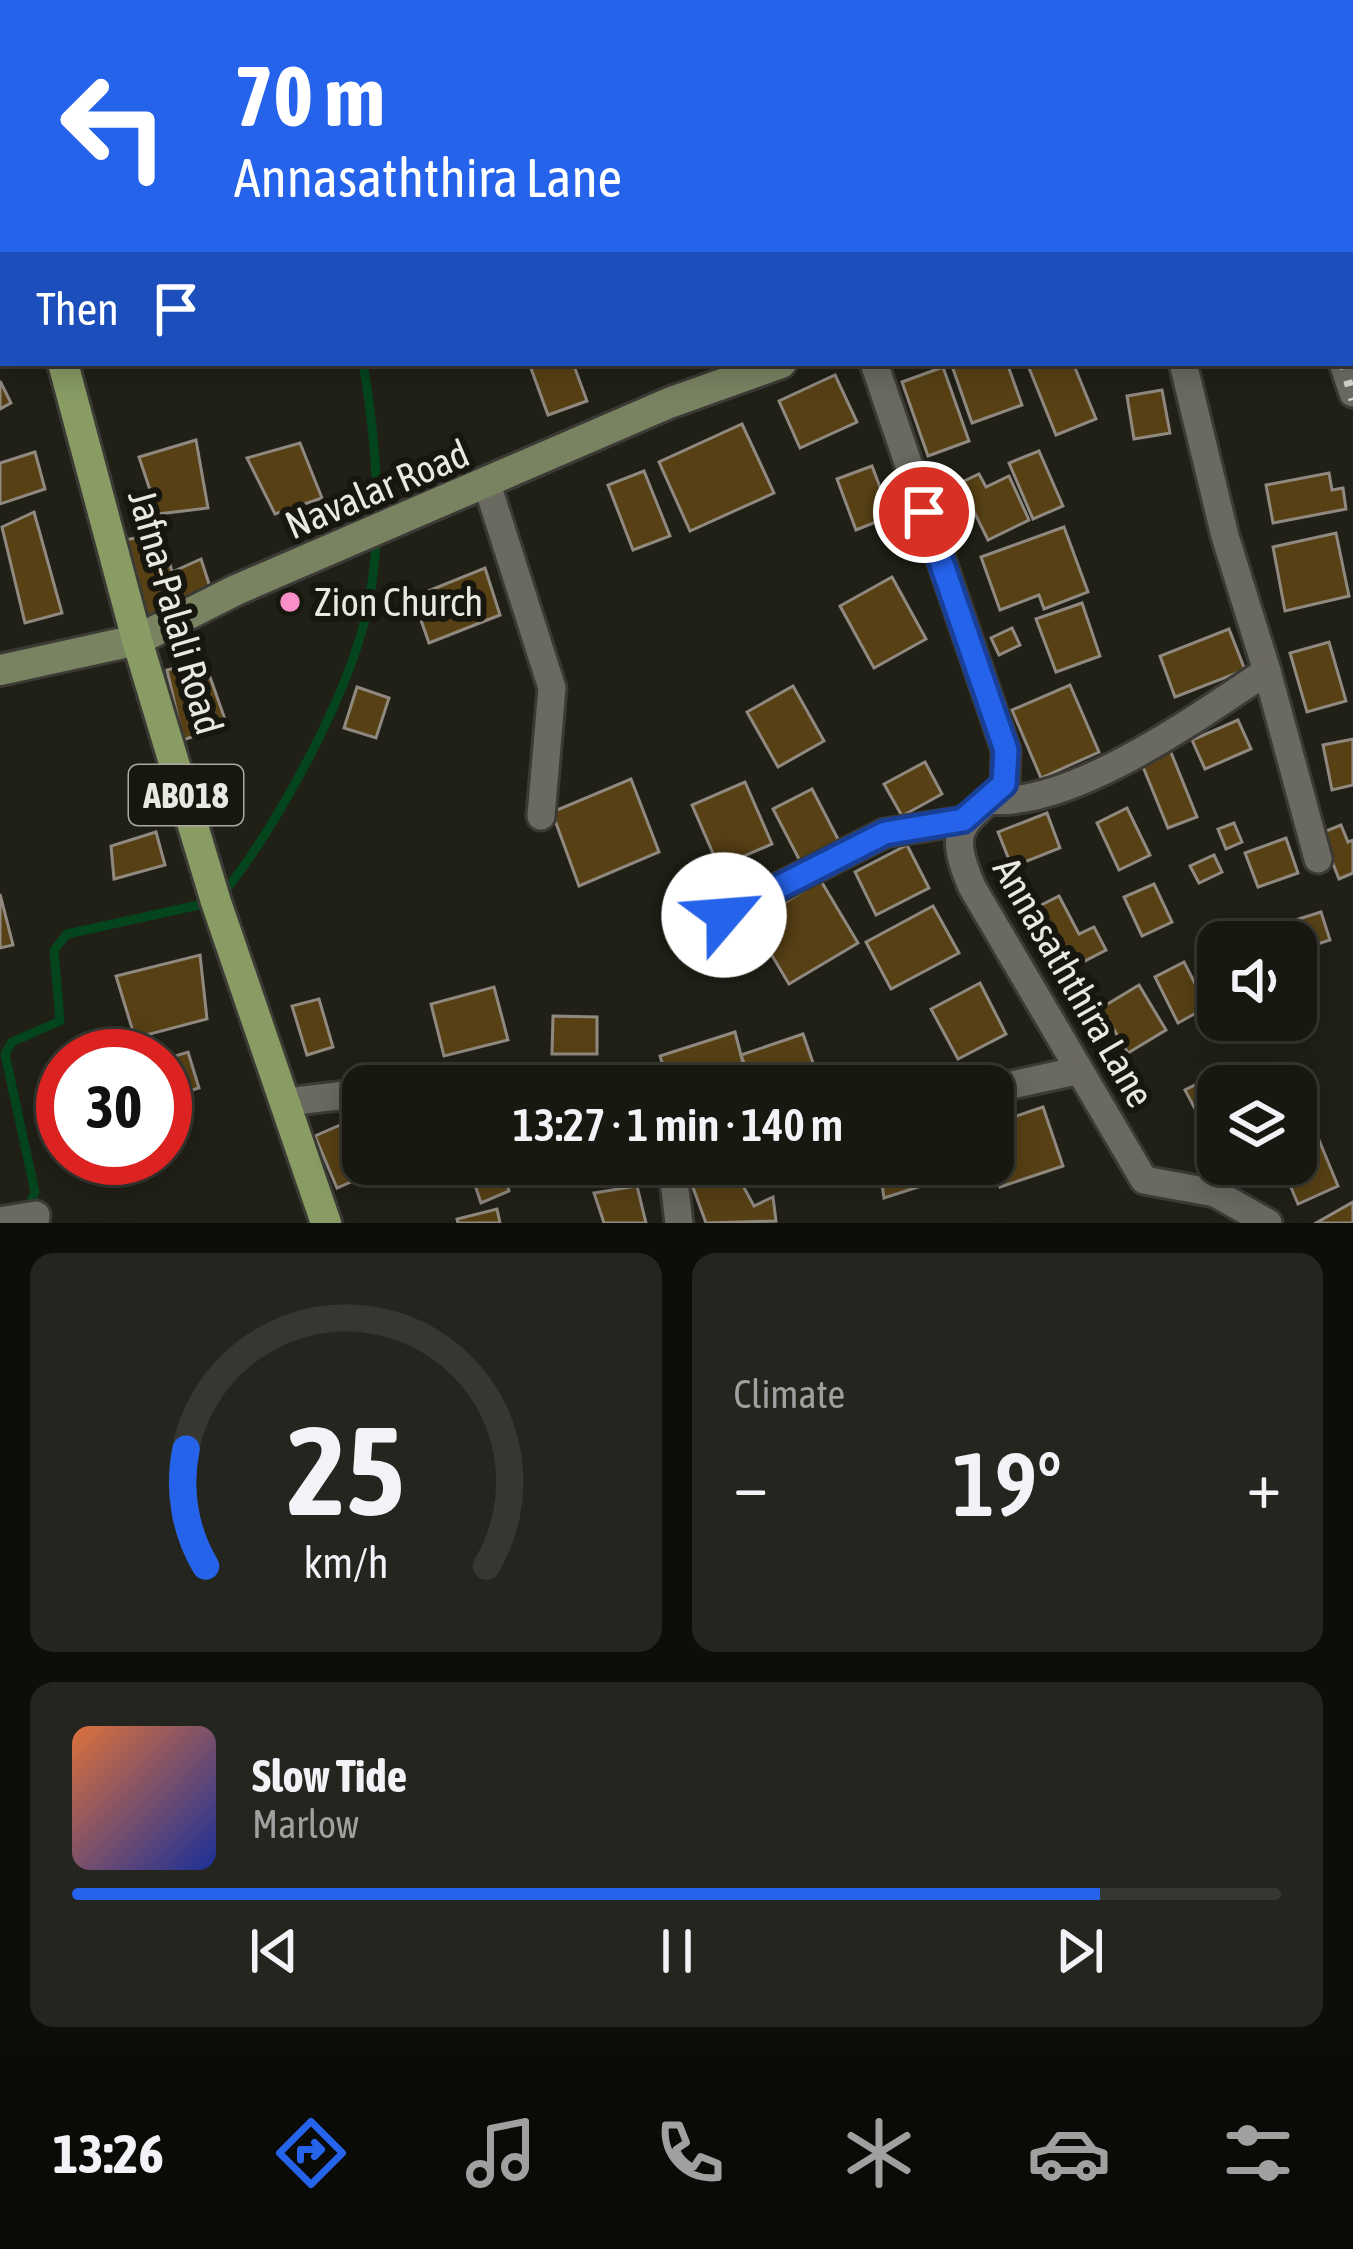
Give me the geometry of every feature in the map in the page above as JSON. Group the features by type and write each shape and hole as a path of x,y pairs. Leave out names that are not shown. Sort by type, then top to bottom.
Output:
{"main road":[{"name":"Jafna-Palali Road","path":"64,366 137,640 216,902 326,1223"}],"street":[{"name":"Navalar Road","path":"0,670 137,640 236,590 669,404 773,366"},
{"path":"875,366 1006,750 1004,784 988,800"},
{"path":"1184,366 1225,536 1318,859"},
{"path":"487,484 552,688 541,816"},
{"path":"988,800 1011,803 1084,778 1267,671"},
{"name":"Annasaththira Lane","path":"988,800 963,820 956,839 958,856 1076,1071 1144,1180 1215,1193 1268,1223"},
{"path":"724,915 885,833 963,820"},
{"path":"1014,1084 1076,1071"},
{"path":"287,1102 342,1095"},
{"path":"675,1185 680,1223"},
{"path":"0,1220 36,1215 34,1223"}],"building":[{"path":"530,366 574,366 587,401 548,415"},
{"path":"952,366 1008,366 1022,405 972,423"},
{"path":"1028,366 1074,366 1096,419 1056,435"},
{"path":"943,367 969,441 928,456 902,382"},
{"path":"835,375 857,422 800,448 779,401"},
{"path":"0,381 11,403 0,409"},
{"path":"1162,390 1170,433 1134,439 1127,396"},
{"path":"742,424 774,493 690,531 659,462"},
{"path":"196,440 208,508 158,514 139,457"},
{"path":"300,443 322,498 275,514 247,458"},
{"path":"1039,451 1063,506 1033,519 1009,463"},
{"path":"35,452 45,489 0,504 0,463"},
{"path":"872,466 891,516 856,530 837,479"},
{"path":"644,471 670,536 633,550 608,485"},
{"path":"1329,473 1332,490 1343,488 1346,509 1273,523 1266,485"},
{"path":"979,474 986,487 1009,476 1029,520 988,540 960,483"},
{"path":"34,512 62,613 25,623 2,527"},
{"path":"1064,527 1088,592 1044,609 1039,595 1000,610 981,557"},
{"path":"162,533 172,572 201,559 211,590 146,617 125,540"},
{"path":"1336,533 1349,596 1285,611 1273,547"},
{"path":"485,568 500,615 429,643 413,597"},
{"path":"892,577 926,639 874,668 840,606"},
{"path":"1082,603 1100,656 1056,672 1036,619"},
{"path":"1012,628 1020,645 999,655 991,638"},
{"path":"1229,629 1245,670 1175,697 1160,656"},
{"path":"1329,642 1346,701 1307,712 1290,653"},
{"path":"204,660 227,725 183,740 167,670"},
{"path":"1070,685 1099,752 1041,778 1012,710"},
{"path":"793,686 824,741 778,767 747,712"},
{"path":"357,687 389,698 376,738 344,728"},
{"path":"1238,720 1251,749 1205,769 1192,740"},
{"path":"1353,739 1353,785 1332,790 1323,745"},
{"path":"1168,745 1197,817 1168,828 1139,757"},
{"path":"925,762 942,794 902,816 884,784"},
{"path":"631,779 659,852 579,886 552,812"},
{"path":"745,782 772,844 719,867 692,805"},
{"path":"812,789 839,841 800,861 773,809"},
{"path":"1127,808 1150,855 1119,870 1097,823"},
{"path":"1047,813 1060,848 1012,867 998,832"},
{"path":"1234,823 1242,842 1226,849 1218,829"},
{"path":"1341,825 1348,842 1353,840 1353,873 1339,879 1321,833"},
{"path":"156,832 165,865 114,879 111,846"},
{"path":"1286,838 1298,873 1258,887 1245,853"},
{"path":"907,845 929,888 876,915 855,872"},
{"path":"1214,855 1222,872 1199,883 1190,866"},
{"path":"821,881 858,943 789,984 752,922"},
{"path":"1154,884 1172,922 1142,936 1124,897"},
{"path":"0,894 13,945 0,948"},
{"path":"1059,896 1079,934 1094,927 1106,950 1052,978 1020,916"},
{"path":"933,906 959,953 891,989 866,942"},
{"path":"1321,912 1330,940 1317,944 1317,921 1292,921"},
{"path":"200,955 207,1019 169,1029 132,1029 116,976"},
{"path":"1184,962 1197,987 1197,1013 1178,1023 1155,977"},
{"path":"980,983 1006,1034 958,1059 931,1009"},
{"path":"1139,985 1166,1030 1128,1053 1101,1008"},
{"path":"494,987 508,1040 444,1056 431,1004"},
{"path":"319,999 333,1047 307,1055 292,1006"},
{"path":"553,1016 597,1017 597,1054 552,1054"},
{"path":"735,1032 744,1065 663,1065 660,1056"},
{"path":"803,1034 814,1065 745,1065 741,1055"},
{"path":"1197,1084 1197,1113 1185,1090"},
{"path":"1043,1107 1063,1166 1014,1182 1014,1117"},
{"path":"342,1124 344,1185 337,1188 315,1136"},
{"path":"1317,1135 1338,1186 1298,1204 1290,1185 1317,1185"},
{"path":"475,1185 507,1185 509,1191 481,1203"},
{"path":"692,1185 742,1185 754,1206 773,1197 776,1221 706,1223"},
{"path":"882,1185 925,1185 884,1198"},
{"path":"637,1186 646,1223 604,1223 594,1193"},
{"path":"1353,1202 1353,1223 1316,1223"},
{"path":"497,1209 500,1223 458,1223 457,1219"}],"waterway":[{"path":"222,895 264,836 306,763 342,688 365,619 375,556 377,491 363,366"},
{"path":"27,1210 35,1192 5,1054 12,1042 60,1021 54,950 67,934 208,903"}],"railway":[{"path":"1344,366 1353,400"}],"place":[{"name":"Zion Church","path":"290,602"}],"route":[{"path":"724,915 885,833 963,820 1004,784 1006,750 924,512"}]}
